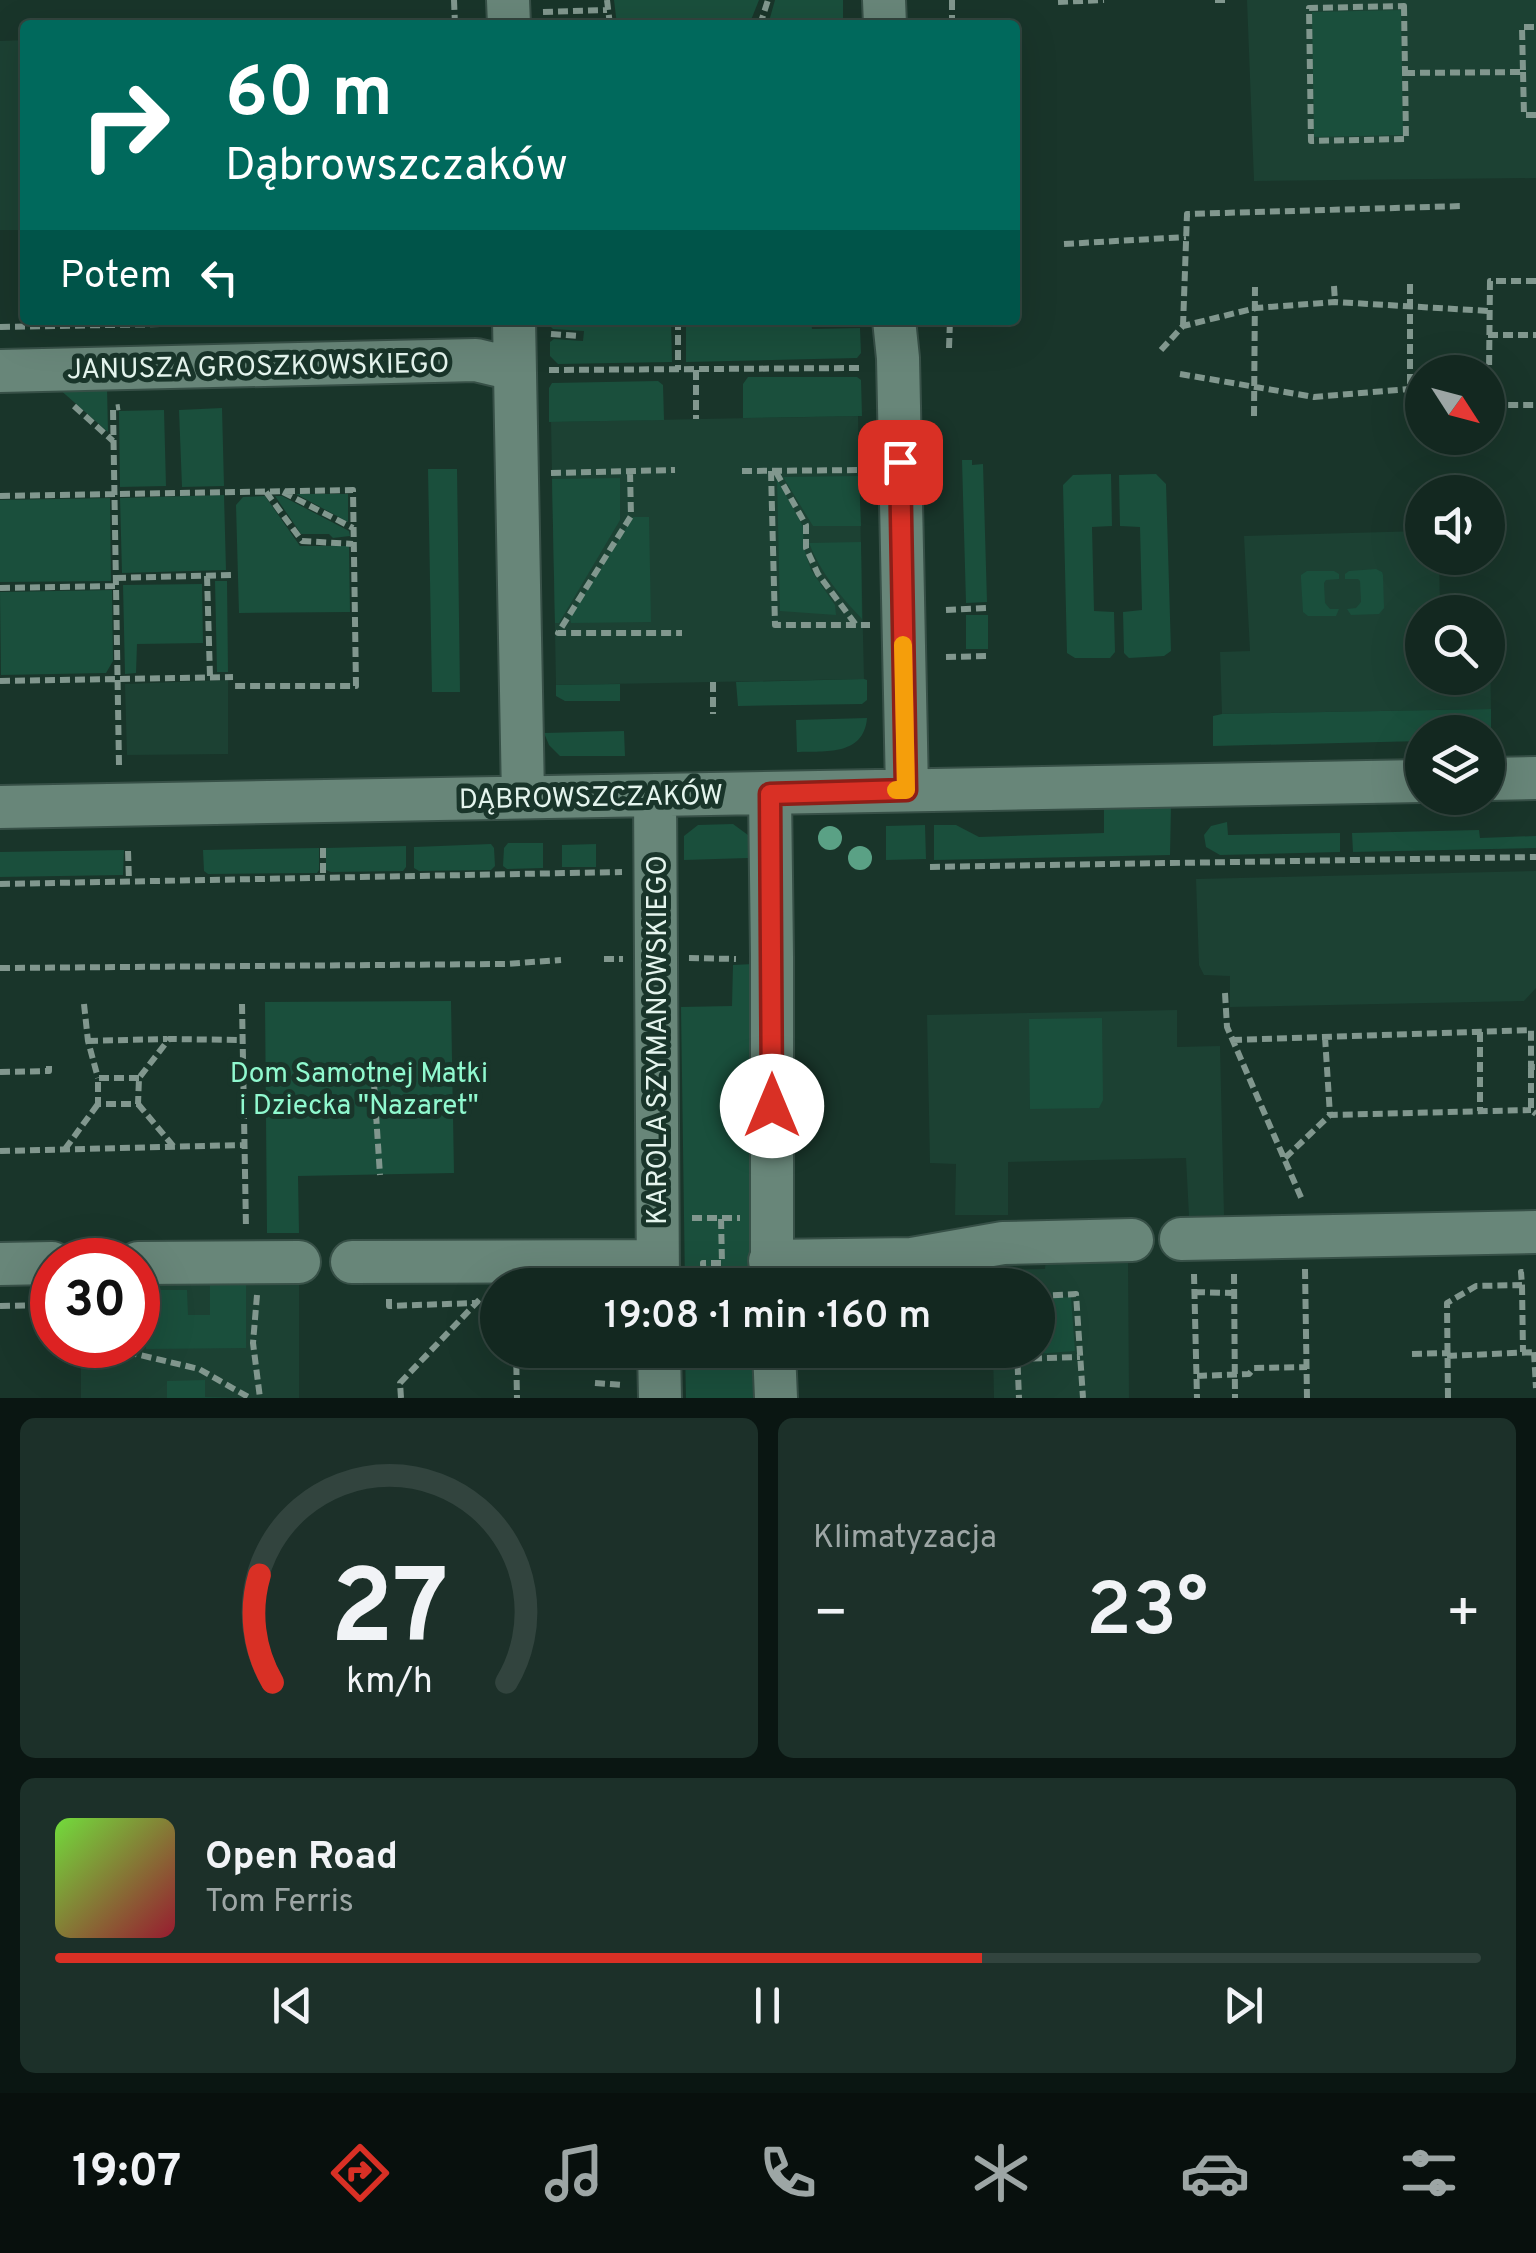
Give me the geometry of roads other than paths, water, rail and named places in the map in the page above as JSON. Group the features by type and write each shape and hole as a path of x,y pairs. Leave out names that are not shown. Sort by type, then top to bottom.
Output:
{"street":[{"path":"895,325 906,790"},
{"path":"522,797 528,327"},
{"name":"JANUSZA GROSZKOWSKIEGO","path":"0,371 476,360 528,370"},
{"path":"1505,779 1536,778"},
{"name":"DĄBROWSZCZAKÓW","path":"0,807 1405,780"},
{"path":"770,794 771,1268"},
{"name":"KAROLA SZYMANOWSKIEGO","path":"655,795 640,958 658,1268"},
{"path":"1203,1239 1536,1232"},
{"path":"821,1268 912,1259 1004,1242 1132,1240"},
{"path":"160,1265 252,1271 299,1262"},
{"path":"352,1262 519,1268"},
{"path":"0,1264 30,1263"},
{"path":"643,1392 652,1368"},
{"path":"775,1368 776,1398"}],"park label":[{"name":"Dom Samotnej Matki i Dziecka \"Nazaret\"","path":"359,1088"}]}
